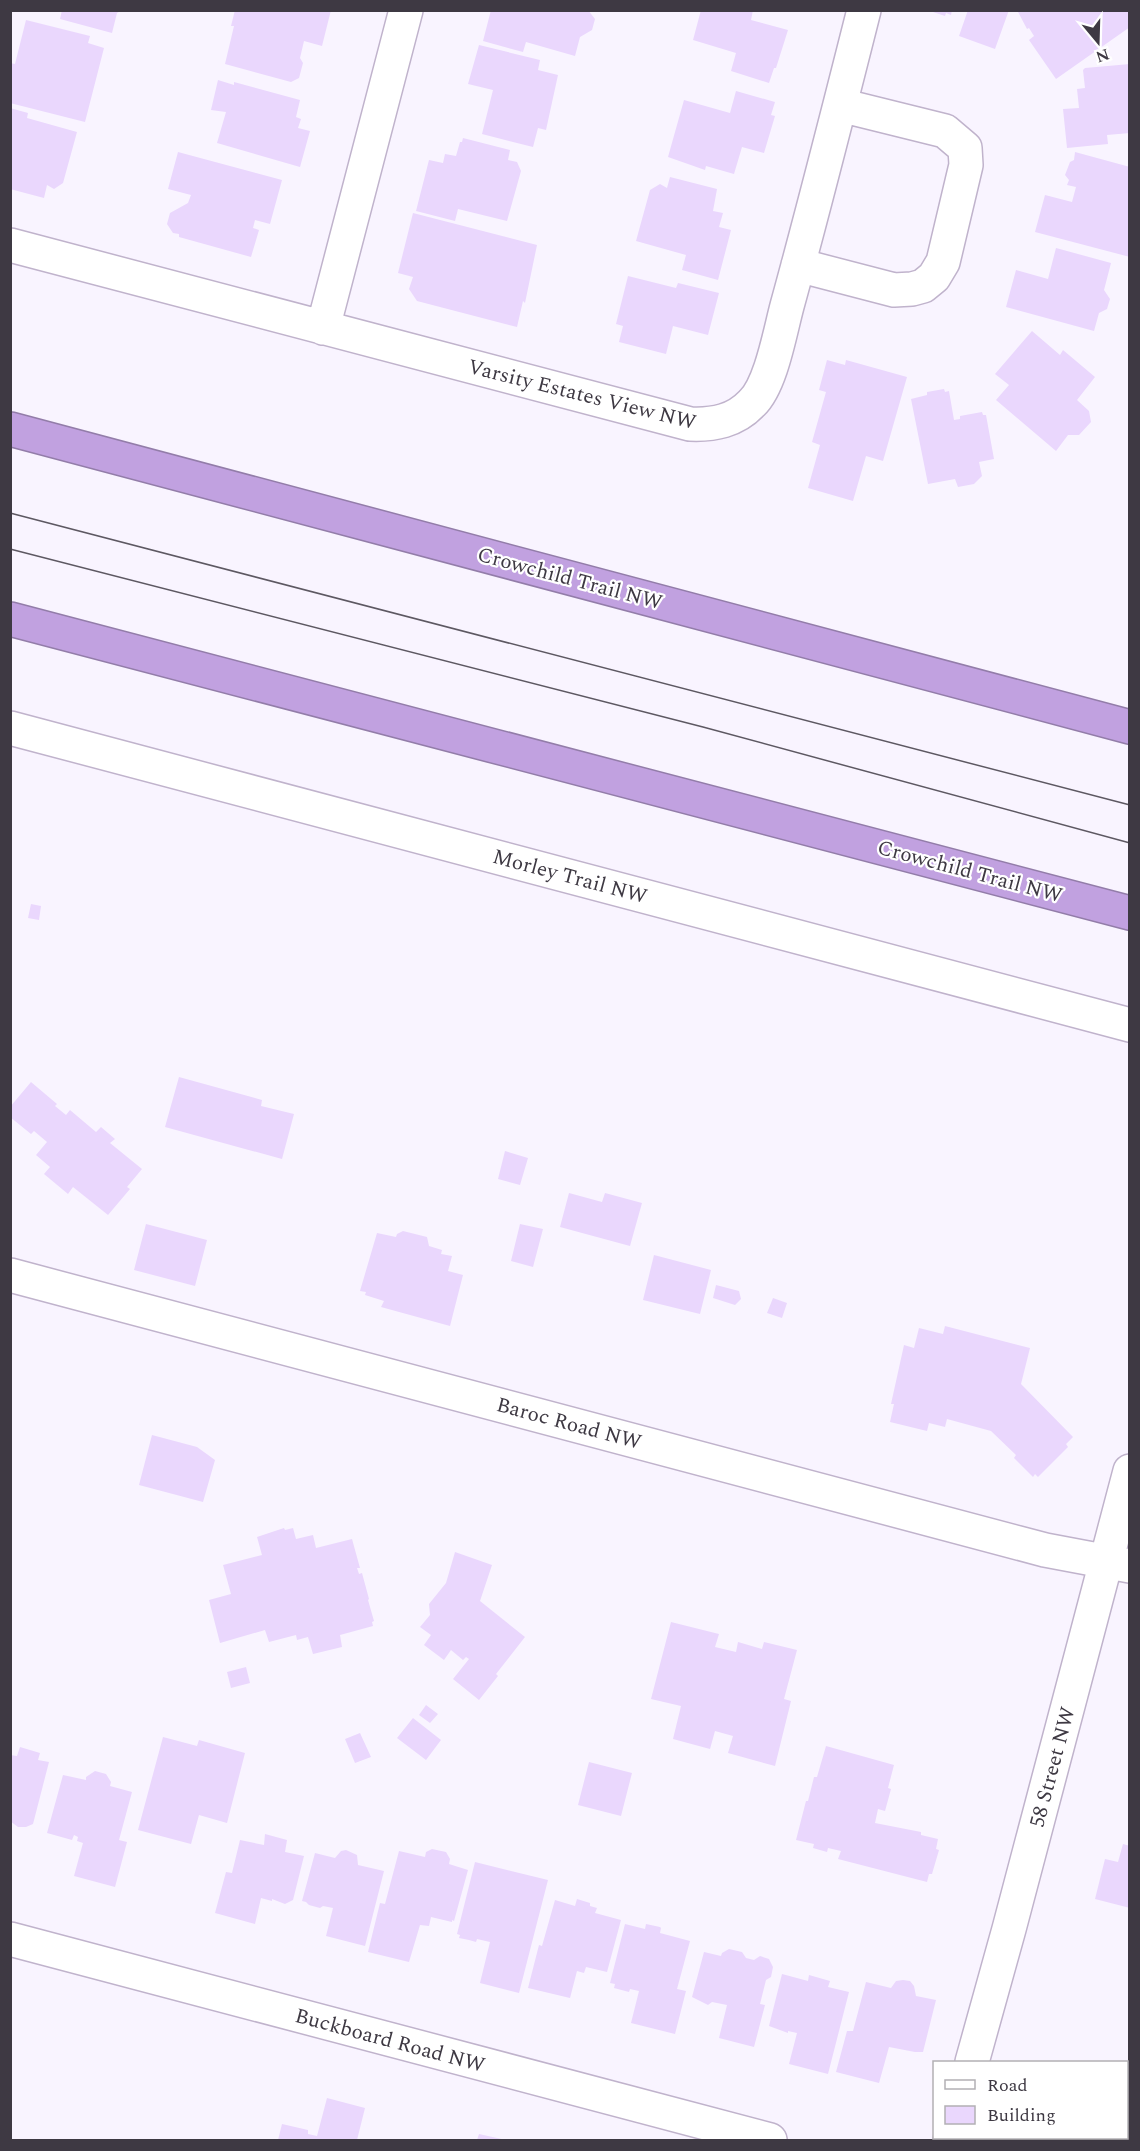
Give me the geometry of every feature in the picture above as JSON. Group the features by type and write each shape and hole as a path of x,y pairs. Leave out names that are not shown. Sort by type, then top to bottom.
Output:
{"highway":[{"name":"Crowchild Trail NW","path":"10,429 1130,727"},
{"name":"Crowchild Trail NW","path":"10,619 1130,912"}],"street":[{"path":"323,328 406,10"},
{"name":"Varsity Estates View NW","path":"10,245 690,424 705,425 733,418 753,403 766,381 864,10"},
{"path":"798,265 894,290 923,286 934,277 943,262 966,165 965,148 945,131 840,105"},
{"name":"Morley Trail NW","path":"10,728 1130,1025"},
{"name":"Baroc Road NW","path":"10,1275 1034,1547 1118,1564"},
{"name":"58 Street NW","path":"972,2061 1009,1929 1118,1564 1130,1471"},
{"name":"Buckboard Road NW","path":"10,1939 770,2140"}],"building":[{"path":"62,10 122,10 117,13 112,33 60,19"},
{"path":"235,10 331,10 322,46 304,41 300,58 303,63 299,78 291,82 225,64 234,26 231,26"},
{"path":"491,10 588,10 595,19 592,30 580,37 575,56 526,42 523,52 483,41"},
{"path":"701,10 753,10 751,20 788,30 769,83 731,71 736,53 693,40"},
{"path":"952,10 951,15 946,13 945,16 930,11"},
{"path":"968,10 1009,10 995,49 959,36"},
{"path":"1017,10 1130,10 1130,27 1056,79 1029,40 1034,36 1029,28 1027,29"},
{"path":"26,20 90,36 88,43 104,48 85,122 10,103 10,63 15,64"},
{"path":"479,45 540,60 538,70 558,75 546,130 538,128 533,147 482,134 493,90 468,84"},
{"path":"1130,64 1130,133 1107,135 1108,144 1067,148 1063,109 1079,108 1077,89 1085,88 1083,70"},
{"path":"218,80 234,85 234,82 300,100 296,117 301,119 298,128 310,131 300,167 217,143 226,112 211,110"},
{"path":"736,91 775,102 771,115 775,116 764,153 742,147 734,174 706,166 705,170 668,157 684,100 730,113"},
{"path":"10,108 28,113 27,118 77,132 63,183 54,189 47,185 44,198 10,189"},
{"path":"463,138 510,150 508,160 517,162 521,171 507,221 458,209 455,221 416,211 429,160 443,163 445,154 456,156"},
{"path":"178,152 282,180 270,224 255,220 253,228 259,230 251,257 179,237 179,234 173,233 167,224 170,213 188,203 191,195 168,189"},
{"path":"1075,152 1130,167 1130,257 1035,232 1045,195 1072,202 1076,187 1067,185 1069,180 1065,175 1070,162 1074,160"},
{"path":"670,177 717,189 713,211 723,213 719,227 731,230 718,280 682,270 686,255 636,241 650,190 660,184 667,188"},
{"path":"413,213 537,245 525,303 523,301 517,327 417,301 409,289 413,277 398,273"},
{"path":"1056,248 1111,263 1104,290 1110,299 1107,309 1099,313 1094,331 1006,307 1016,270 1048,279"},
{"path":"628,276 676,288 678,283 719,293 708,335 673,326 666,354 619,342 623,326 616,324"},
{"path":"1032,331 1060,355 1063,350 1095,377 1077,400 1089,411 1091,422 1079,435 1068,435 1056,451 996,400 1009,385 995,374"},
{"path":"827,360 845,365 846,360 907,377 883,461 866,456 853,501 808,488 820,445 812,442 826,392 819,390"},
{"path":"944,389 945,392 949,391 954,420 960,419 960,416 982,412 986,415 994,459 979,462 982,476 974,484 958,487 955,479 928,484 911,399 927,395 927,392"},
{"path":"31,904 41,906 39,920 28,918"},
{"path":"179,1077 262,1100 261,1106 294,1114 282,1159 165,1127"},
{"path":"31,1082 57,1104 55,1106 66,1115 70,1110 96,1132 101,1127 115,1139 110,1143 142,1169 127,1187 130,1189 108,1215 73,1187 68,1194 44,1174 50,1167 36,1155 47,1142 34,1131 31,1134 10,1117 10,1107"},
{"path":"505,1151 528,1158 520,1185 498,1179"},
{"path":"569,1193 602,1202 605,1193 642,1203 630,1246 560,1227"},
{"path":"146,1224 207,1240 195,1286 134,1270"},
{"path":"520,1224 543,1229 533,1267 511,1261"},
{"path":"403,1231 427,1237 429,1246 442,1250 441,1254 452,1256 448,1271 463,1275 450,1326 381,1307 384,1301 360,1291 377,1233 396,1237"},
{"path":"654,1255 711,1270 700,1314 643,1300"},
{"path":"716,1285 739,1291 741,1299 735,1305 713,1298"},
{"path":"773,1298 787,1303 782,1318 767,1313"},
{"path":"945,1326 1030,1348 1021,1384 1073,1437 1066,1444 1068,1447 1038,1477 1035,1474 1033,1477 1014,1458 1016,1455 991,1431 947,1419 945,1427 929,1423 927,1431 890,1422 894,1404 891,1404 904,1345 914,1348 919,1328 943,1334"},
{"path":"152,1435 197,1447 215,1460 203,1502 139,1485"},
{"path":"284,1528 285,1530 293,1528 296,1539 313,1535 316,1548 352,1539 360,1568 357,1568 359,1574 362,1573 374,1621 373,1626 340,1635 342,1647 313,1654 308,1637 297,1640 296,1635 269,1642 265,1630 220,1643 209,1600 231,1594 223,1565 262,1555 257,1537"},
{"path":"455,1552 492,1565 480,1601 525,1637 479,1700 453,1679 469,1659 466,1657 463,1660 451,1650 444,1660 424,1645 431,1635 420,1627 430,1615 429,1604 446,1583"},
{"path":"671,1622 719,1634 715,1647 736,1652 738,1642 762,1649 764,1642 797,1650 784,1699 791,1701 775,1766 728,1753 733,1736 715,1731 710,1749 673,1739 681,1706 651,1699"},
{"path":"246,1667 250,1683 231,1688 227,1672"},
{"path":"426,1705 438,1714 430,1723 419,1715"},
{"path":"413,1718 441,1740 426,1760 397,1738"},
{"path":"360,1733 371,1757 355,1763 345,1739"},
{"path":"163,1737 197,1746 199,1740 245,1753 227,1823 199,1815 191,1844 138,1830"},
{"path":"826,1746 894,1765 885,1811 878,1809 875,1823 921,1832 921,1835 938,1839 936,1849 939,1850 932,1874 929,1874 927,1882 838,1859 841,1851 828,1848 827,1852 813,1848 814,1844 796,1840 806,1801 808,1801 814,1777 817,1777"},
{"path":"20,1747 40,1753 38,1760 49,1762 33,1824 26,1827 18,1827 10,1821 10,1755 17,1756"},
{"path":"589,1762 632,1773 621,1816 578,1805"},
{"path":"95,1771 106,1774 111,1782 110,1786 132,1792 119,1840 127,1842 115,1887 74,1876 83,1843 77,1841 78,1837 74,1835 72,1840 47,1833 63,1775 86,1780 86,1777"},
{"path":"265,1834 287,1840 285,1852 304,1856 293,1900 285,1904 261,1898 255,1924 215,1913 226,1872 232,1873 240,1840 264,1845"},
{"path":"1123,1844 1130,1846 1130,1908 1095,1899 1105,1859 1118,1862"},
{"path":"432,1849 446,1852 450,1859 449,1864 468,1870 454,1921 431,1917 429,1926 420,1925 409,1962 368,1952 380,1903 385,1904 399,1851 425,1857 426,1852"},
{"path":"346,1850 357,1855 358,1865 384,1871 365,1946 326,1936 333,1908 323,1906 320,1908 302,1901 315,1853 335,1858 341,1851"},
{"path":"475,1862 548,1880 519,1993 480,1983 490,1942 459,1938 460,1935 457,1934"},
{"path":"577,1899 597,1908 595,1913 621,1920 607,1972 586,1967 584,1973 577,1971 570,1998 528,1988 539,1945 542,1946 555,1900 575,1906"},
{"path":"625,1924 645,1929 646,1924 660,1927 660,1933 690,1941 677,1989 686,1991 675,2034 631,2023 639,1991 630,1989 629,1992 614,1988 615,1984 610,1983"},
{"path":"729,1949 742,1952 746,1958 754,1960 760,1956 769,1959 773,1967 771,1977 766,1980 760,2004 765,2005 754,2047 719,2038 727,2005 712,2002 708,2005 692,1997 704,1952 721,1956"},
{"path":"782,1974 808,1981 809,1975 830,1981 828,1987 849,1992 828,2074 789,2064 797,2033 788,2031 788,2033 769,2026"},
{"path":"896,1981 910,1981 914,1986 916,1996 936,2000 923,2052 889,2047 879,2083 836,2072 847,2031 853,2031 866,1982 891,1988"},
{"path":"327,2098 365,2108 357,2140 278,2140 282,2124 308,2130 308,2134 317,2136"},
{"path":"479,2134 506,2140 477,2140"}],"tram line":[{"path":"10,513 1130,805"},
{"path":"10,549 703,727 1130,843"}]}
